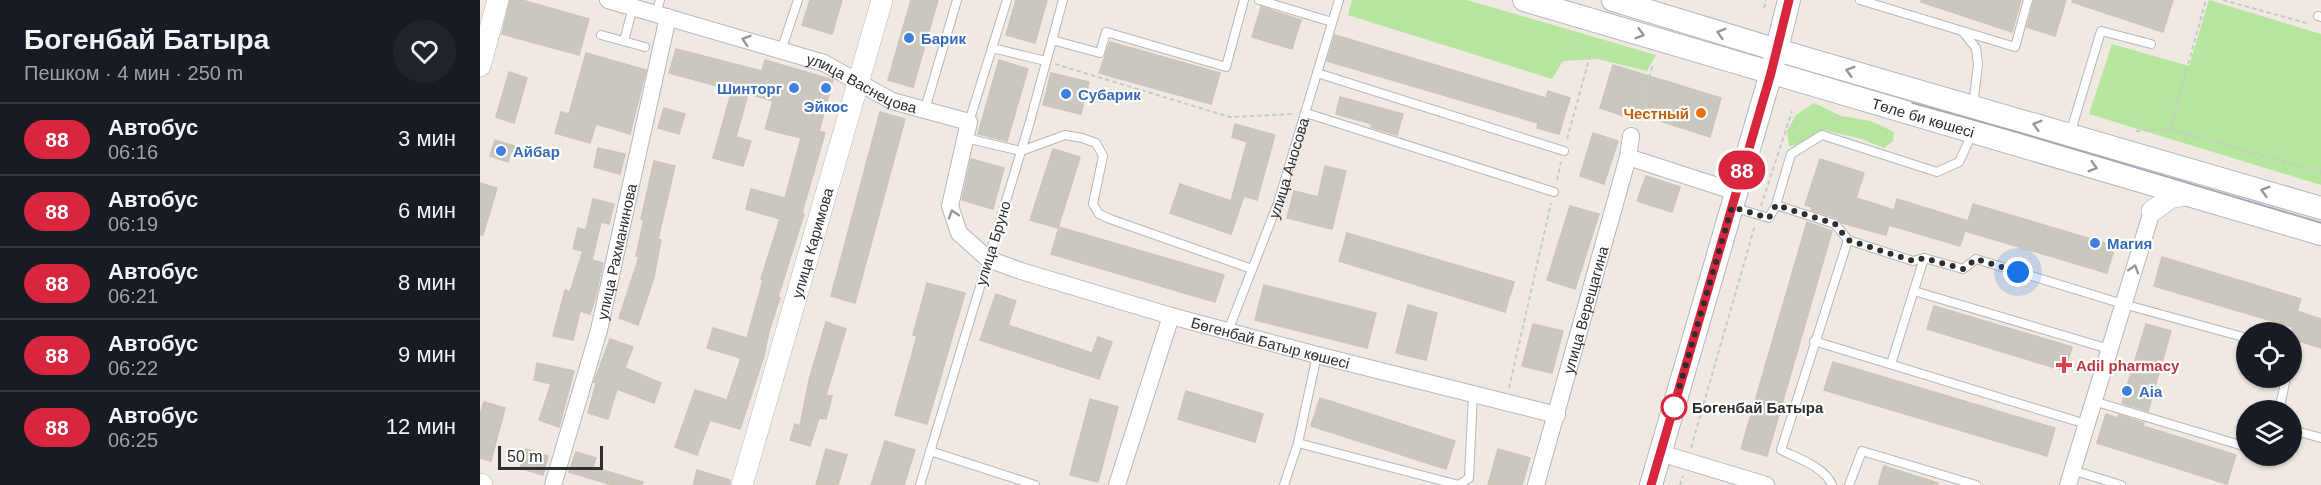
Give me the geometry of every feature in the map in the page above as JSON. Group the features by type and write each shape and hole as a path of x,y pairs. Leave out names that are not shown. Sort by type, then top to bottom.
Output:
{"main road":[{"name":"Төле би көшесі","path":"1524,0 2321,234"},
{"name":"Төле би көшесі","path":"1612,0 1637,4 1777,50 2321,208"},
{"path":"1602,23 1619,14 1620,7 1612,0"},
{"path":"1651,485 1771,73 1789,0"},
{"path":"1904,112 1897,98 1900,93 1915,90"}],"street":[{"path":"480,66 498,0"},
{"name":"улица Васнецова","path":"608,0 633,7 661,10 781,51 824,63 892,100 925,109 968,130"},
{"name":"улица Каримова","path":"742,485 882,0"},
{"name":"улица Рахманинова","path":"553,485 599,330 661,10"},
{"path":"968,130 950,206 959,233 988,259"},
{"name":"улица Верещагина","path":"1536,485 1628,157 1631,136"},
{"path":"1628,157 1734,200"},
{"path":"2070,478 2152,211 2172,197 2186,195"},
{"name":"Бөгенбай Батыр көшесі","path":"988,259 1171,316 1557,415"},
{"path":"1118,485 1171,316"},
{"path":"1660,453 1766,485"}],"lane":[{"path":"781,51 798,0"},
{"path":"925,109 957,0"},
{"path":"1007,0 968,130 1022,151 1065,135 1096,143 1103,156 1093,204 1099,214 1252,269"},
{"name":"улица Бруно","path":"920,485 1022,151 1063,0"},
{"path":"1052,40 1100,53 1106,32 1226,67 1244,0"},
{"path":"1259,0 1332,22"},
{"name":"улица Аносова","path":"1228,331 1278,203 1339,0"},
{"path":"1860,0 2014,47 2028,0"},
{"path":"624,41 633,7"},
{"path":"2070,135 2101,31 2151,44"},
{"path":"1963,32 1976,48 1978,64 1973,107"},
{"path":"601,35 645,47"},
{"path":"992,48 1046,61"},
{"path":"1317,73 1564,151"},
{"path":"1306,113 1554,192"},
{"path":"1734,200 1769,218 1776,205 1791,154 1822,135 1937,172 1959,162 1972,132"},
{"path":"1776,205 1835,224 1848,240 1913,261 1924,258 1963,269 1976,259 2123,304 2236,335"},
{"path":"1832,485 1818,469 1781,450 1848,240"},
{"path":"1892,364 1924,258"},
{"path":"1914,291 2109,349"},
{"path":"1814,341 2086,424"},
{"path":"1284,485 1298,443 1317,355"},
{"path":"1298,443 1459,484 1469,478 1473,393"},
{"path":"2093,401 2236,444"},
{"path":"2302,433 2321,438"},
{"path":"930,451 1035,485"},
{"path":"1849,485 1862,451 1976,485"},
{"path":"2070,478 2121,485"}],"path":[{"path":"1764,8 1766,0"},
{"path":"2170,129 2206,0"},
{"path":"2223,0 2310,24"},
{"path":"1506,401 1554,192 1591,52"},
{"path":"1046,61 1230,117 1306,113"},
{"path":"1631,136 1653,64"},
{"path":"1680,485 1758,214 1792,111"},
{"path":"2136,131 2170,129 2321,172"}],"green space":[{"path":"1352,0 1467,0 1656,55 1647,71 1598,59 1563,61 1552,79 1348,15"},
{"path":"2209,0 2321,34 2321,185 2089,114 2112,44 2189,66"},
{"path":"1814,103 1841,116 1871,121 1894,132 1893,141 1884,148 1862,139 1824,130 1801,145 1789,146 1787,131 1796,115"}],"building":[{"path":"510,0 522,0 589,19 579,55 502,34"},
{"path":"810,0 842,0 832,34 802,25"},
{"path":"911,0 938,0 913,87 888,80"},
{"path":"1016,0 1047,0 1035,43 1006,35"},
{"path":"1921,0 2021,0 2012,32 1921,2"},
{"path":"2034,0 2066,0 2055,36 2027,27"},
{"path":"2073,0 2173,0 2163,32 2072,2"},
{"path":"1261,7 1301,20 1292,49 1252,37"},
{"path":"1335,35 1546,98 1548,91 1570,98 1559,134 1537,128 1538,123 1327,61"},
{"path":"1110,42 1220,73 1211,104 1099,73"},
{"path":"676,49 762,71 765,60 833,80 819,131 825,133 802,213 804,214 778,297 780,298 769,331 764,356 740,429 710,420 697,455 675,447 695,390 727,400 741,358 707,348 713,328 747,338 763,280 761,279 780,219 746,209 751,189 785,198 801,138 765,129 773,101 748,94 736,137 751,141 743,166 713,158 732,90 669,73"},
{"path":"586,53 646,70 630,134 596,124 590,143 555,133 561,112 569,114"},
{"path":"999,60 1028,69 1007,141 978,134"},
{"path":"1613,65 1721,98 1710,137 1626,110 1624,116 1600,108"},
{"path":"509,72 527,78 514,123 496,117"},
{"name":"Субарик","path":"1051,73 1089,82 1081,114 1043,105"},
{"path":"1340,97 1403,114 1397,135 1371,127 1372,124 1336,114"},
{"path":"664,108 685,114 679,134 658,128"},
{"path":"880,112 905,119 855,303 831,296"},
{"path":"1235,124 1275,135 1257,200 1244,196 1231,234 1170,213 1180,184 1231,201 1247,142 1232,137"},
{"path":"1593,133 1618,141 1604,184 1580,176"},
{"name":"Айбар","path":"495,140 527,150 527,152 511,152 508,162 490,156"},
{"path":"598,148 625,154 620,174 594,167"},
{"path":"1053,149 1080,157 1058,228 1030,220"},
{"path":"971,159 1004,168 993,209 962,200"},
{"path":"1820,159 1864,173 1856,198 1894,210 1897,199 1968,221 1973,204 2115,246 2107,273 1965,231 1960,246 1889,225 1886,235 1842,223 1837,218 1811,210 1812,207 1805,205"},
{"path":"654,161 675,166 658,239 661,240 654,277 638,325 619,318 639,257 636,256 644,219 641,219"},
{"path":"1325,166 1346,171 1332,229 1287,218 1294,191 1318,197"},
{"path":"1646,176 1680,187 1672,212 1637,201"},
{"path":"480,183 497,188 483,235 480,235"},
{"path":"593,199 614,204 609,224 601,222 592,260 603,263 595,299 590,314 580,311 573,340 553,336 565,290 570,292 583,251 573,249 578,228 586,230"},
{"path":"1570,206 1599,214 1575,289 1547,280"},
{"path":"1807,222 1832,231 1767,456 1741,449"},
{"path":"1059,227 1224,275 1215,302 1051,254"},
{"path":"1347,233 1514,282 1505,312 1339,261"},
{"path":"2162,257 2301,299 2297,311 2321,319 2321,348 2302,342 2302,322 2275,322 2154,286"},
{"path":"927,283 965,293 927,424 895,415 917,336 913,335"},
{"path":"1264,285 1376,313 1367,348 1255,320"},
{"path":"996,294 1016,301 1008,325 1092,353 1098,337 1112,342 1099,379 980,340"},
{"path":"1408,305 1437,313 1426,360 1396,353"},
{"path":"1934,306 2072,347 2065,371 1927,329"},
{"path":"826,322 846,329 826,395 832,396 826,419 819,418 810,446 790,440 795,424 800,426 809,380"},
{"path":"1533,324 1563,331 1552,373 1522,366"},
{"path":"2146,324 2171,331 2148,411 2122,403"},
{"path":"610,339 633,347 625,368 661,383 654,403 617,389 608,419 588,413 596,383 594,382"},
{"path":"1833,362 2055,428 2047,456 1824,390"},
{"path":"537,363 574,371 559,427 539,420 551,384 534,380"},
{"path":"1186,391 1263,414 1255,442 1178,419"},
{"path":"1320,398 1455,441 1446,469 1311,426"},
{"path":"1090,399 1118,407 1098,482 1070,475"},
{"path":"484,402 505,408 491,461 480,458 480,415"},
{"path":"2106,414 2118,418 2119,415 2144,423 2143,426 2236,455 2227,484 2097,443"},
{"path":"885,441 915,450 904,485 871,485"},
{"path":"526,449 548,456 543,475 520,468"},
{"path":"826,449 847,455 838,485 816,485"},
{"path":"1498,449 1530,458 1522,485 1488,485"},
{"path":"576,452 596,458 593,467 643,482 642,485 612,485 569,472"},
{"path":"1884,466 1938,483 1937,485 1878,485"},
{"path":"697,470 730,480 730,485 693,485"}],"tram line":[{"path":"1912,103 2021,133 2321,223"}],"bus line":[{"name":"88","path":"1651,485 1771,73 1789,0"}],"place":[{"name":"Барик","path":"909,38"},
{"name":"Шинторг","path":"794,88"},
{"name":"Эйкос","path":"826,88"},
{"name":"Субарик","path":"1066,94"},
{"name":"Честный","path":"1701,113"},
{"name":"Айбар","path":"501,151"},
{"name":"Магия","path":"2095,243"},
{"name":"Adil pharmacy","path":"2064,365"},
{"name":"Aia","path":"2127,391"},
{"name":"Богенбай Батыра","path":"1674,407"}],"route":[{"path":"1674,407 1672,412 1732,207 1769,218 1776,205 1835,224 1848,240 1913,261 1924,258 1963,269 1976,259 2018,272"}]}
